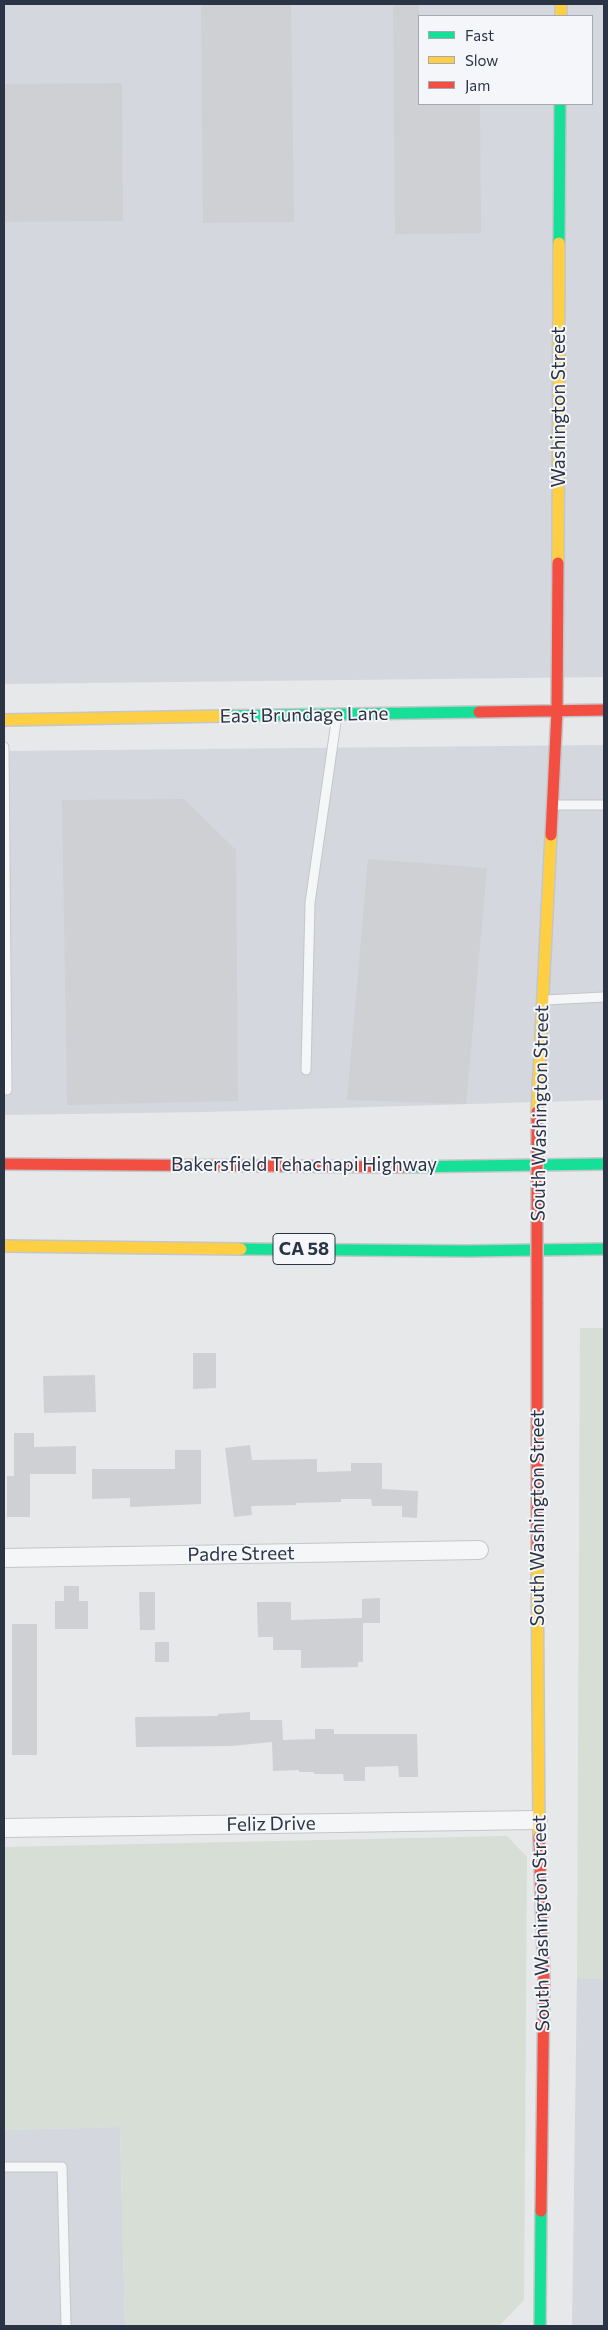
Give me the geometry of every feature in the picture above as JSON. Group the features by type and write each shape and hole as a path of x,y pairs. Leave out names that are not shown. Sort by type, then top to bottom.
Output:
{"main road":[{"name":"Washington Street","path":"557,711 560,105"},
{"name":"East Brundage Lane","path":"4,720 604,710"},
{"name":"South Washington Street","path":"540,2326 544,1982 538,1820 537,1112 557,711"},
{"name":"Bakersfield Tehachapi Highway","path":"4,1164 461,1166 604,1164"},
{"name":"CA 58","path":"4,1246 467,1251 604,1249"}],"street":[{"name":"Padre Street","path":"4,1558 479,1550"},
{"name":"Feliz Drive","path":"4,1828 538,1820"}],"lane":[{"path":"306,1070 310,903 337,715"},
{"path":"4,747 7,1090"},
{"path":"552,805 604,805"},
{"path":"542,1000 604,997"},
{"path":"4,2167 62,2167 66,2326"}],"shaded area":[{"path":"4,4 604,4 604,677 4,684"},
{"path":"604,745 604,1100 204,1112 4,1115 4,751"},
{"path":"580,1328 604,1328 604,1979 577,1979"},
{"path":"507,1836 527,1857 524,2300 499,2326 125,2326 120,2127 4,2130 4,1847"},
{"path":"577,1979 604,1979 604,2326 572,2326"},
{"path":"120,2127 125,2326 4,2326 4,2130"}],"building":[{"path":"201,4 291,4 294,222 203,223"},
{"path":"393,4 419,4 418,105 480,105 481,233 395,234"},
{"path":"122,83 123,221 4,222 4,84"},
{"path":"184,799 236,850 238,1101 67,1105 62,800"},
{"path":"368,859 487,868 466,1104 347,1100"},
{"path":"193,1353 216,1353 216,1388 193,1389"},
{"path":"95,1375 96,1412 44,1413 43,1376"},
{"path":"14,1433 34,1433 34,1447 76,1446 76,1474 30,1474 30,1517 7,1517 7,1476 14,1476"},
{"path":"250,1445 252,1460 317,1459 317,1472 351,1471 351,1463 382,1463 382,1489 418,1491 417,1518 402,1517 402,1506 372,1506 371,1499 341,1499 341,1502 251,1506 252,1515 234,1517 225,1448"},
{"path":"175,1450 201,1450 201,1504 130,1507 130,1498 92,1499 92,1469 175,1469"},
{"path":"64,1586 79,1586 79,1601 88,1601 88,1629 55,1629 55,1601 64,1601"},
{"path":"139,1592 155,1592 155,1630 140,1630"},
{"path":"380,1598 380,1623 363,1623 363,1662 358,1662 358,1667 301,1668 301,1650 273,1650 273,1637 258,1637 257,1602 291,1602 291,1620 362,1618 362,1599"},
{"path":"12,1624 37,1624 37,1755 12,1755"},
{"path":"155,1642 169,1642 169,1662 155,1662"},
{"path":"250,1712 250,1720 282,1720 283,1740 315,1739 315,1729 334,1729 334,1734 417,1734 418,1777 399,1777 398,1766 365,1767 365,1781 344,1781 343,1774 314,1774 314,1772 299,1772 299,1770 273,1771 272,1742 231,1746 136,1747 135,1717 218,1716 218,1714"}],"traffic: fast":[{"path":"559,243 560,105"},
{"path":"223,716 479,712"},
{"path":"404,1167 604,1164"},
{"path":"241,1249 467,1251 604,1249"},
{"path":"540,2326 541,2211"}],"traffic: slow":[{"path":"561,4 561,15"},
{"path":"558,563 559,243"},
{"path":"4,720 223,716"},
{"path":"537,1112 551,835"},
{"path":"4,1246 241,1249"},
{"path":"537,1550 539,1837"}],"traffic: jam":[{"path":"551,835 557,711 558,563"},
{"path":"479,712 604,710"},
{"path":"537,1112 537,1303"},
{"path":"4,1164 404,1167"},
{"path":"537,1303 537,1550"},
{"path":"539,1837 544,1982 541,2211"}]}
